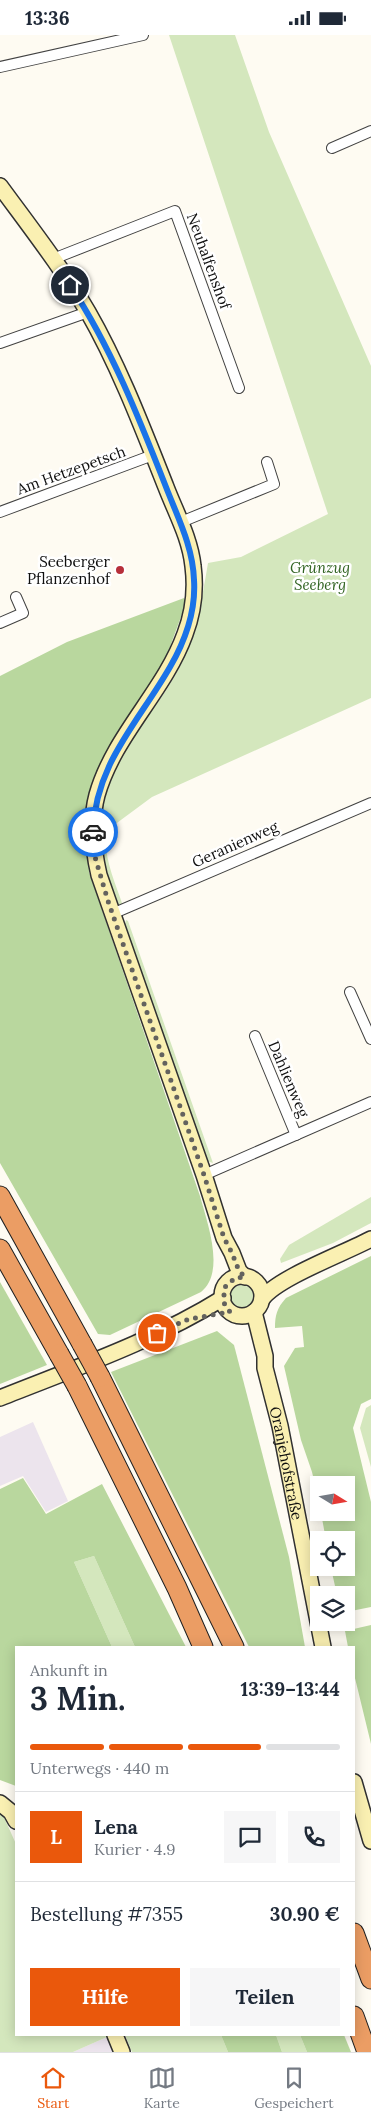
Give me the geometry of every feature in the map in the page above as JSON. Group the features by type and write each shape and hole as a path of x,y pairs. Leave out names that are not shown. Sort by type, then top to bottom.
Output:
{"highway":[{"path":"0,1196 100,1377 234,1646"},
{"path":"0,1249 77,1386 177,1588 204,1646"},
{"path":"355,1936 371,1979"},
{"path":"355,2019 367,2052"}],"street":[{"path":"0,67 143,35"},
{"path":"332,148 371,131"},
{"path":"0,186 54,259 88,312 114,365 189,543 193,566 194,597 188,626 170,666 107,768 97,796 94,814 94,851 99,875 112,914 204,1175 224,1238 225,1256 244,1279"},
{"name":"Neuhalfenshof","path":"54,259 175,211 239,388"},
{"path":"0,343 88,312"},
{"name":"Am Hetzepetsch","path":"0,512 153,455"},
{"path":"180,522 274,484 267,462"},
{"path":"0,623 23,613 16,597"},
{"name":"Geranienweg","path":"112,914 371,803"},
{"path":"350,992 371,1039"},
{"name":"Dahlienweg","path":"255,1035 296,1135"},
{"name":"Dahlienweg","path":"204,1175 371,1102"},
{"path":"0,1398 129,1346 189,1319 241,1308 302,1271 371,1239"},
{"path":"241,1308 224,1288 244,1279 262,1283 302,1271"},
{"name":"Oranjehofstraße","path":"244,1279 261,1289 241,1308 257,1359 264,1369 280,1426 323,1646"},
{"path":"355,1785 371,1841"},
{"path":"0,1803 11,1812 15,1819"},
{"path":"115,2036 122,2052"}],"shaded area":[{"path":"33,1422 68,1501 46,1512 23,1476 0,1486 0,1437"},
{"path":"107,2037 114,2052 73,2052"}],"green space":[{"name":"Grünzug Seeberg","path":"169,35 235,35 269,132 371,366 371,698 152,797 106,831 108,860 123,906 116,903 103,860 100,820 103,801 109,781 118,762 130,741 168,687 185,655 198,617 208,563 241,557 328,514"},
{"path":"184,598 186,603 163,666 120,732 87,832 89,872 200,1196 210,1233 214,1260 208,1283 201,1292 110,1335 98,1334 0,1163 0,676 67,642"},
{"path":"126,920 128,921 213,1163 207,1161 124,927"},
{"path":"371,1197 371,1223 333,1243 281,1263 280,1259 289,1245"},
{"path":"371,1256 371,1399 361,1404 353,1428 371,1502 371,1607 355,1610 355,1586 335,1586 333,1576 355,1576 355,1531 324,1531 322,1521 355,1521 355,1476 313,1476 301,1440 284,1366 295,1348 304,1347 302,1326 275,1328 276,1315 280,1305 286,1298"},
{"path":"0,1282 47,1365 0,1384"},
{"path":"242,1285 251,1288 254,1297 251,1306 242,1309 233,1306 230,1297 233,1288"},
{"path":"217,1331 234,1345 289,1557 305,1646 248,1646 111,1372"},
{"path":"371,1405 371,1467 360,1428 366,1408"},
{"path":"23,1478 46,1514 102,1484 185,1646 135,1646 94,1556 74,1562 112,1646 15,1646 15,1786 0,1780 0,1489"},
{"path":"94,1556 135,1646 112,1646 74,1562"},
{"path":"371,1625 371,1744 355,1678 355,1646 348,1646 345,1631 355,1631 355,1629"},
{"path":"0,1814 3,1815 15,1842 15,2036 107,2037 73,2052 0,2052"},
{"path":"125,2036 221,2036 228,2052 132,2052"},
{"path":"221,2036 276,2036 282,2052 228,2052"},
{"path":"276,2036 300,2036 307,2052 282,2052"},
{"path":"300,2036 344,2036 351,2052 307,2052"}],"way so far":[{"path":"93,832 99,875 204,1175 224,1238 239,1271 245,1277 231,1280 224,1288 224,1303 230,1312 223,1311 189,1319 157,1333"}],"place":[{"name":"Seeberger Pflanzenhof","path":"120,570"}],"route":[{"path":"70,285 88,312 111,358 154,457 189,543 194,582 191,614 184,637 170,666 107,768 97,796 93,832"}]}
